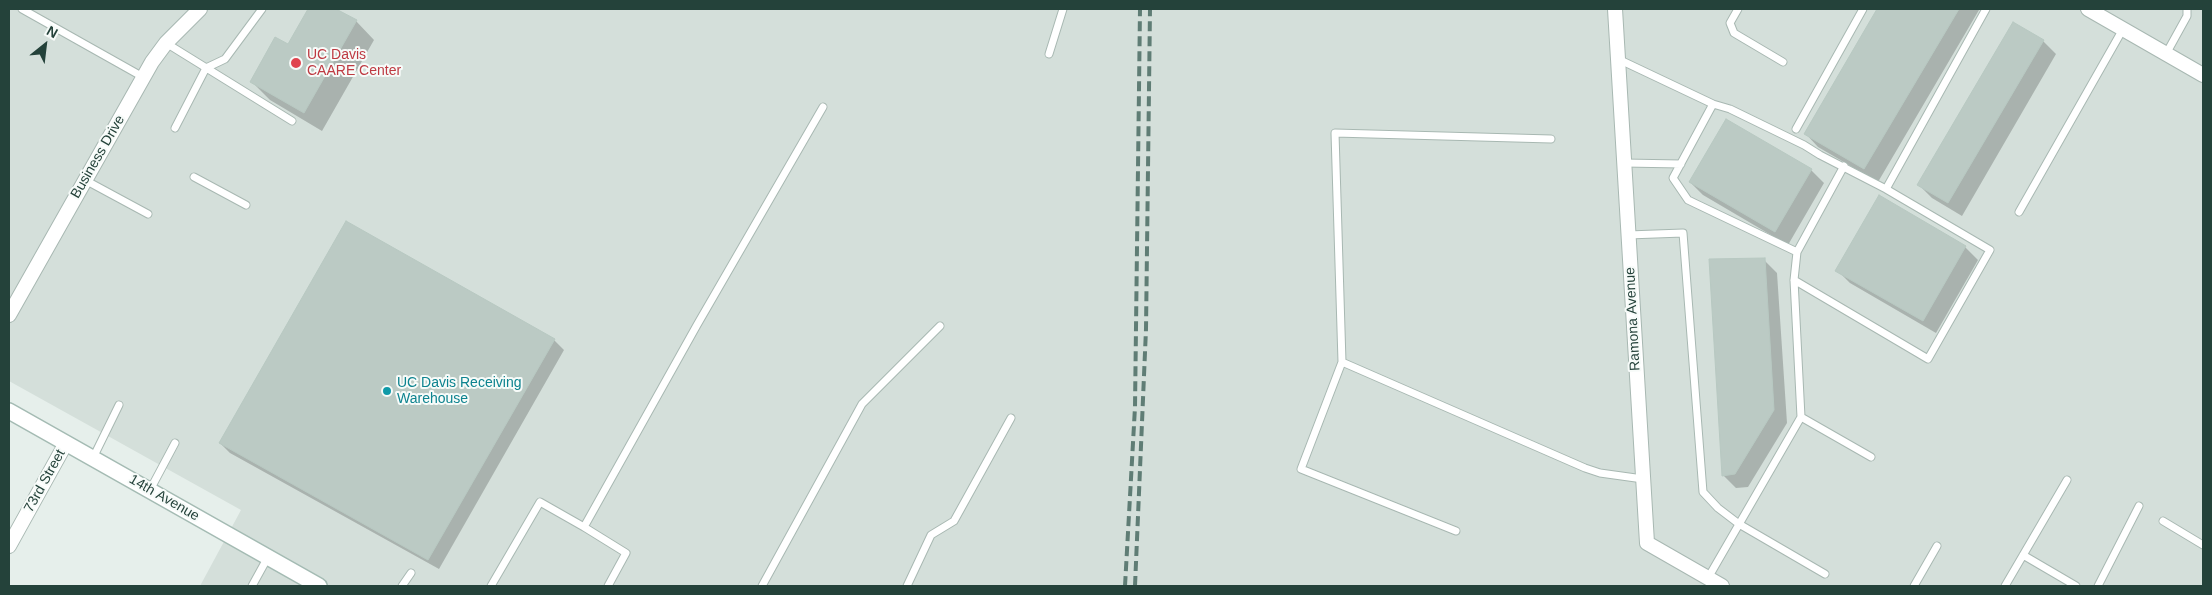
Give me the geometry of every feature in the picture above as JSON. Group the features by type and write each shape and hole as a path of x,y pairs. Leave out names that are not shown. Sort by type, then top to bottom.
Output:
{"main road":[{"name":"14th Avenue","path":"9,411 319,586"}],"street":[{"name":"Business Drive","path":"9,315 143,78 166,43 186,20 200,9"},
{"name":"Ramona Avenue","path":"1615,9 1647,543 1722,586"},
{"path":"2088,9 2203,75"},
{"name":"73rd Street","path":"9,546 66,443"}],"lane":[{"path":"22,9 143,78"},
{"path":"175,128 206,68 226,59 262,9"},
{"path":"1049,54 1063,9"},
{"path":"1738,9 1730,23 1734,32 1783,62"},
{"path":"1796,129 1863,9"},
{"path":"1886,189 1986,9"},
{"path":"2166,54 2187,16 2187,9"},
{"path":"2019,212 2123,29"},
{"path":"166,43 292,121"},
{"path":"1618,59 1712,104 1730,109 1844,166 1990,250 1928,359 1794,280"},
{"path":"1712,104 1673,178 1688,200 1796,252"},
{"path":"584,527 697,325 823,107"},
{"path":"1456,531 1300,469 1342,362 1335,133 1551,138"},
{"path":"1624,163 1681,164"},
{"path":"1708,578 1801,417 1794,280 1796,252 1844,166"},
{"path":"194,177 246,205"},
{"path":"86,180 148,214"},
{"path":"1628,234 1683,233 1703,492 1718,508 1739,524 1825,574"},
{"path":"762,586 862,404 940,326"},
{"path":"1342,362 1585,468 1600,473 1643,479"},
{"path":"93,458 119,406"},
{"path":"1801,417 1871,457"},
{"path":"907,586 932,535 954,521 1011,418"},
{"path":"150,490 175,443"},
{"path":"2005,586 2067,480"},
{"path":"491,586 540,502 626,553 608,586"},
{"path":"2098,586 2139,506"},
{"path":"2163,521 2203,545"},
{"path":"1914,586 1937,546"},
{"path":"2023,555 2076,586"},
{"path":"252,586 268,557"},
{"path":"402,586 411,573"}],"shaded area":[{"path":"9,9 2203,9 2203,586 200,586 241,510 9,381"}],"building":[{"name":"UC Davis CAARE Center","path":"308,9 336,9 357,20 304,113 250,82 275,37 288,44"},
{"path":"1877,9 1959,9 1864,169 1804,134"},
{"path":"2013,22 2044,40 1948,203 1917,185"},
{"path":"1726,119 1812,169 1775,232 1689,182"},
{"path":"1879,195 1966,246 1923,321 1835,271"},
{"name":"UC Davis Receiving Warehouse","path":"346,221 555,339 428,560 219,443"},
{"path":"1765,258 1774,410 1735,474 1722,476 1709,259"}],"railway":[{"path":"1125,586 1135,407 1140,9"},
{"path":"1135,586 1146,329 1150,9"}],"place":[{"name":"UC Davis CAARE Center","path":"296,63"},
{"name":"UC Davis Receiving Warehouse","path":"387,391"}]}
